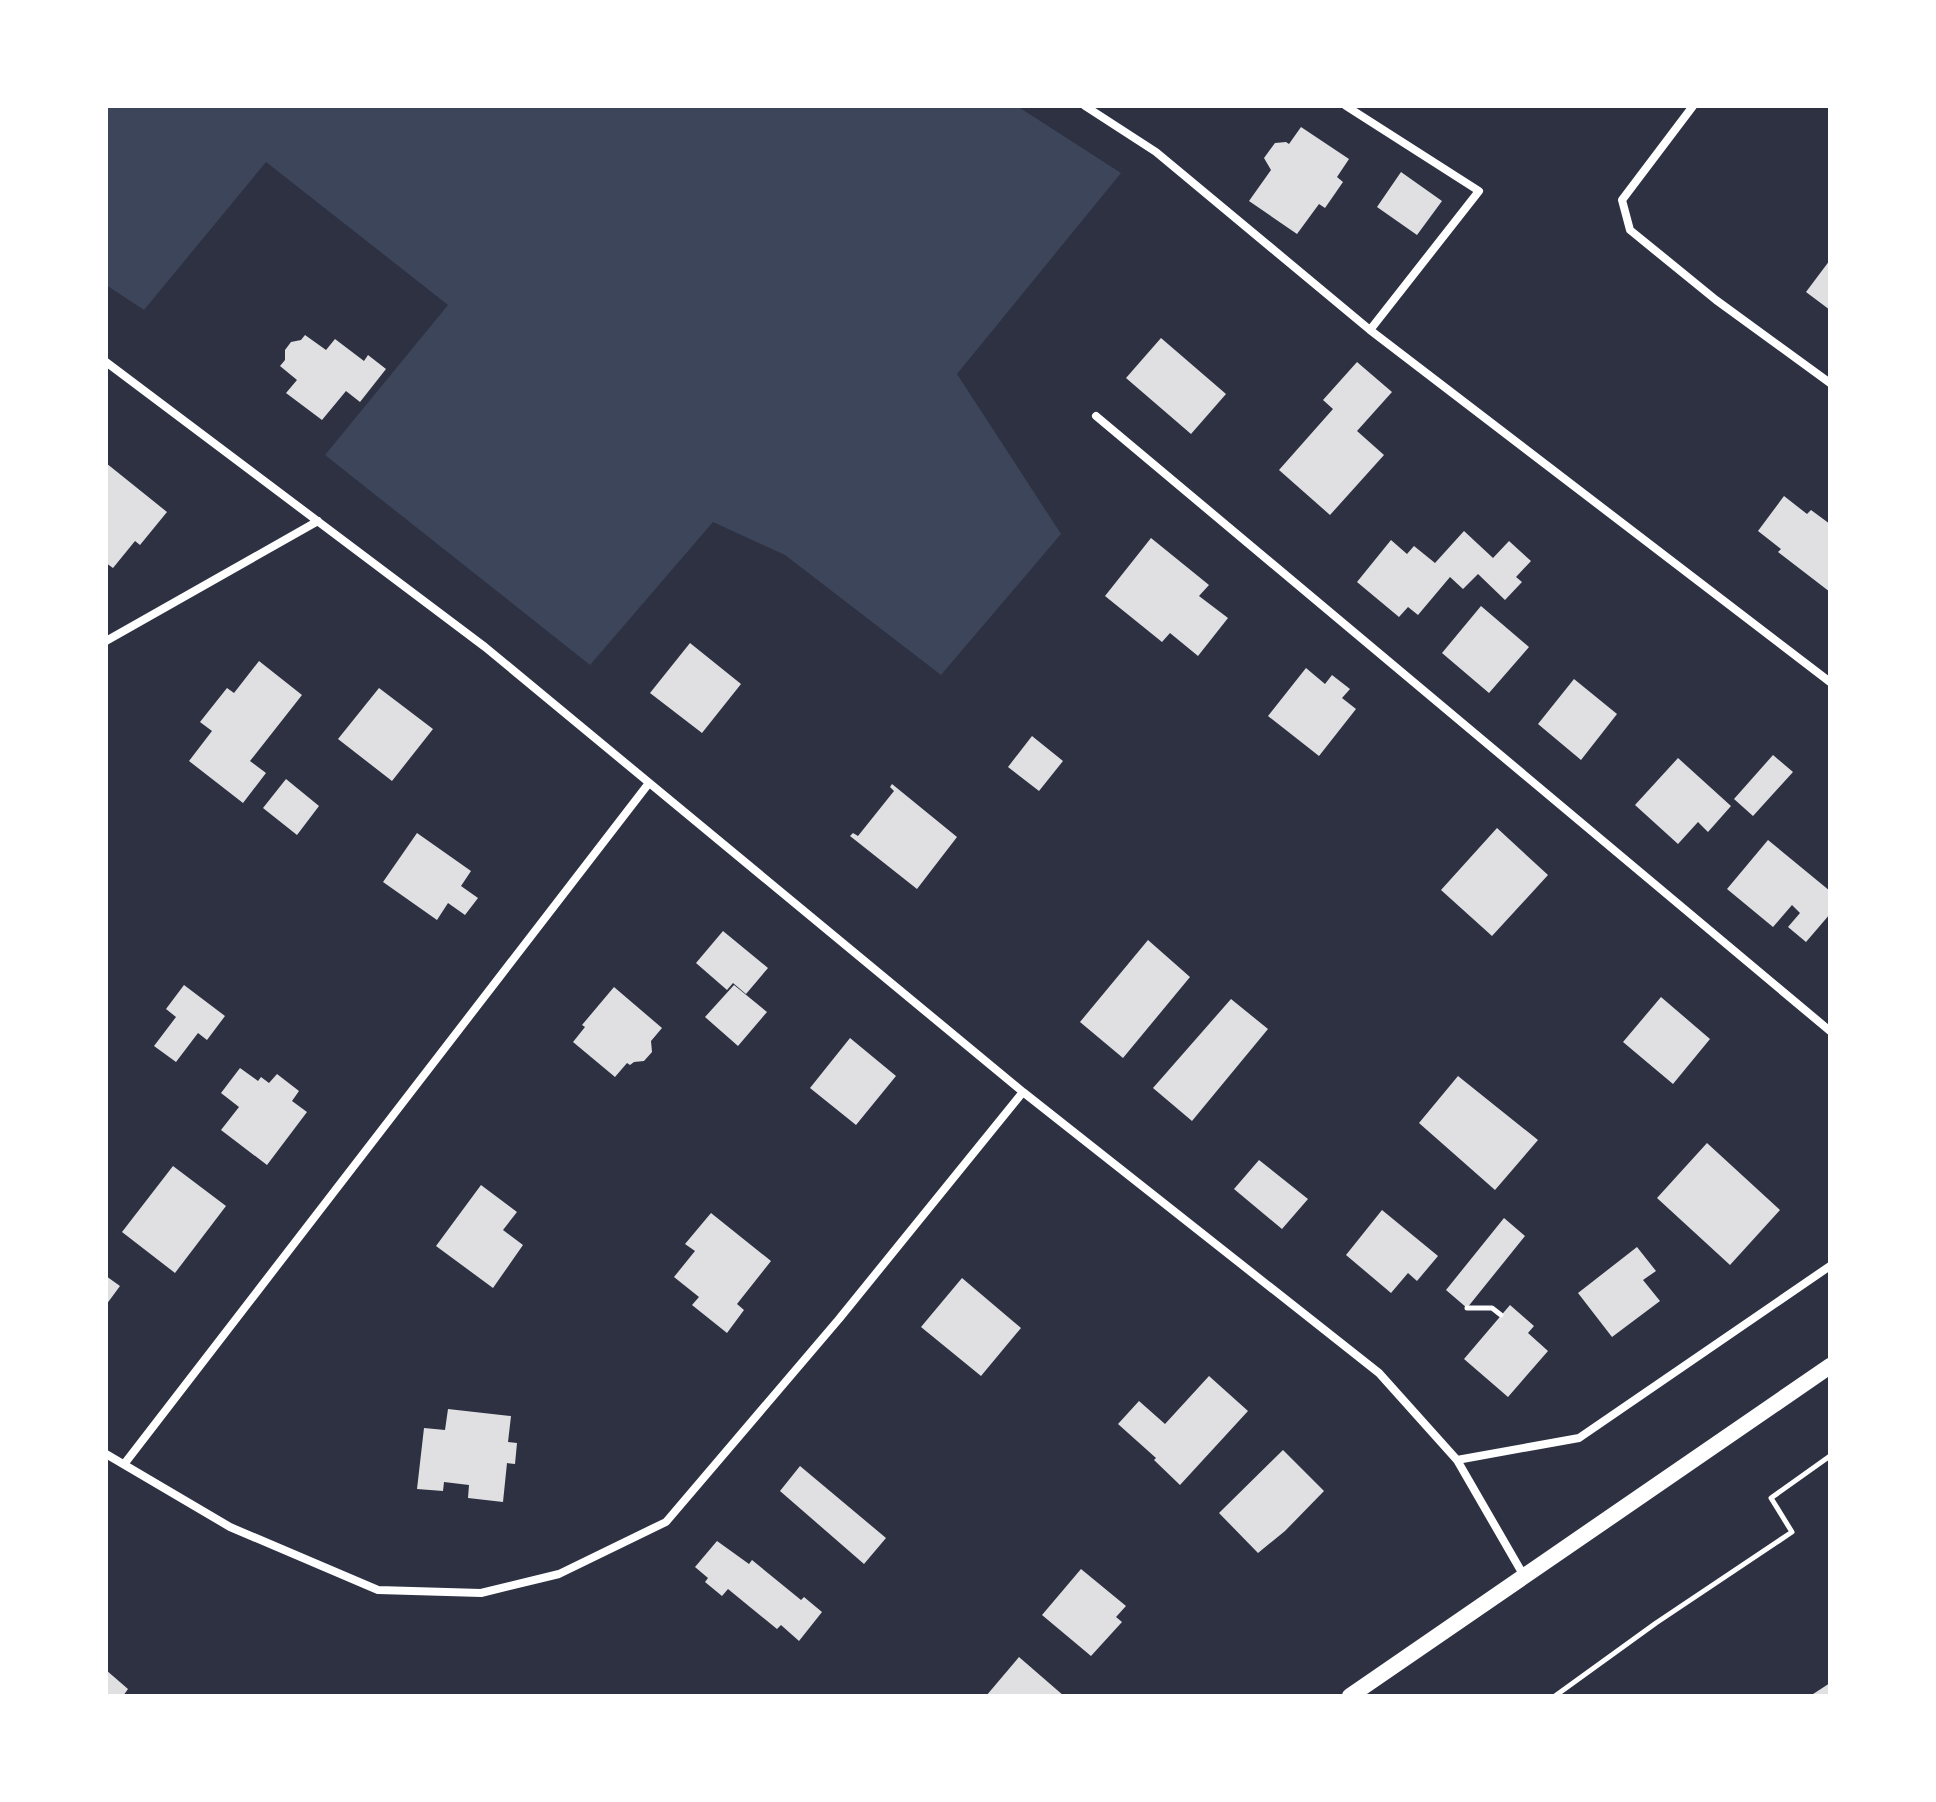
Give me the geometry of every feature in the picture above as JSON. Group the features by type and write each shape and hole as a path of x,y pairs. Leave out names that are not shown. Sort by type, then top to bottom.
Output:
{"main road":[{"path":"1350,1696 1830,1366"}],"street":[{"path":"1085,106 1156,152 1370,330 1830,682"},
{"path":"1346,106 1479,191 1370,330"},
{"path":"1693,106 1622,200 1630,230 1716,300 1830,383"},
{"path":"106,362 485,647 1023,1092 1379,1373 1457,1460 1524,1576"},
{"path":"1096,416 1830,1031"},
{"path":"106,641 318,521"},
{"path":"125,1463 649,783"},
{"path":"106,1454 230,1527 378,1590 481,1593 559,1574 666,1522 839,1319 1023,1092"},
{"path":"1457,1460 1579,1438 1830,1266"}],"path":[{"path":"1467,1308 1492,1308 1501,1315"},
{"path":"1555,1696 1656,1623 1792,1532 1771,1498 1830,1456"}],"shaded area":[{"path":"106,106 1017,106 1121,173 957,374 1061,534 941,675 785,555 713,522 590,665 325,455 448,305 266,162 144,310 106,285"}],"building":[{"path":"1301,127 1349,159 1337,177 1343,182 1325,208 1319,204 1297,234 1249,201 1271,170 1264,158 1275,143 1289,144"},
{"path":"1401,172 1442,201 1417,235 1377,207"},
{"path":"1830,260 1830,310 1806,292"},
{"path":"305,335 326,350 335,339 364,361 368,355 386,369 360,402 346,391 322,420 286,393 297,380 280,366 291,342 301,340"},
{"path":"1161,338 1226,394 1191,434 1126,378"},
{"path":"1357,362 1392,392 1357,431 1384,455 1330,515 1279,470 1333,409 1323,400"},
{"path":"106,463 167,512 140,545 135,541 113,568 106,563"},
{"path":"1784,496 1807,514 1811,510 1830,524 1830,592 1778,552 1781,549 1758,531"},
{"path":"1464,531 1493,558 1509,541 1531,561 1516,577 1522,582 1505,600 1478,574 1463,589 1450,577 1418,615 1408,607 1399,617 1357,582 1391,540 1407,554 1414,546 1435,563"},
{"path":"1151,538 1209,585 1199,596 1228,618 1198,656 1170,633 1162,642 1105,596"},
{"path":"1481,606 1529,647 1489,693 1442,653"},
{"path":"690,643 741,684 702,733 650,693"},
{"path":"259,661 302,695 250,761 266,773 243,803 189,761 212,731 200,722 227,688 234,693"},
{"path":"1306,668 1325,684 1332,675 1350,689 1342,698 1356,709 1319,756 1268,716"},
{"path":"1574,679 1617,714 1581,760 1538,724"},
{"path":"379,688 433,729 392,781 338,739"},
{"path":"1032,736 1063,761 1039,791 1008,767"},
{"path":"1773,755 1793,772 1753,816 1734,799"},
{"path":"1678,758 1731,806 1708,832 1698,822 1678,844 1635,805"},
{"path":"286,779 319,806 297,835 263,808"},
{"path":"892,784 957,837 917,889 850,836 853,833 858,836 894,791 890,787"},
{"path":"1497,828 1548,875 1492,936 1441,890"},
{"path":"417,833 471,871 461,886 478,898 465,915 448,903 437,920 383,882"},
{"path":"1768,840 1830,891 1830,914 1806,942 1788,927 1800,913 1792,905 1773,927 1727,889"},
{"path":"723,931 768,968 746,994 733,983 727,990 696,963"},
{"path":"1148,940 1190,977 1123,1058 1080,1022"},
{"path":"184,985 225,1016 207,1040 198,1033 176,1062 154,1046 176,1017 166,1009"},
{"path":"734,985 767,1012 738,1046 705,1017"},
{"path":"614,987 662,1028 651,1041 652,1052 644,1061 627,1063 615,1077 573,1042 585,1027 582,1025"},
{"path":"1661,997 1710,1039 1673,1084 1623,1042"},
{"path":"1231,999 1268,1029 1192,1121 1153,1088"},
{"path":"850,1038 896,1076 856,1125 810,1088"},
{"path":"240,1068 258,1081 261,1077 269,1083 277,1074 299,1091 292,1101 307,1112 267,1165 221,1130 239,1107 221,1093"},
{"path":"1458,1076 1538,1140 1495,1190 1419,1123"},
{"path":"1707,1143 1780,1210 1730,1265 1657,1198"},
{"path":"1259,1160 1308,1199 1282,1229 1234,1189"},
{"path":"173,1166 226,1206 175,1273 122,1232"},
{"path":"481,1185 517,1212 503,1230 523,1245 493,1288 436,1246"},
{"path":"1382,1210 1438,1256 1417,1281 1408,1273 1391,1293 1346,1255"},
{"path":"711,1213 771,1261 737,1304 744,1310 727,1333 692,1305 699,1297 674,1277 695,1251 685,1244"},
{"path":"1504,1218 1525,1236 1467,1308 1446,1290"},
{"path":"1637,1247 1656,1271 1643,1280 1660,1301 1612,1337 1578,1293"},
{"path":"106,1276 120,1286 106,1305"},
{"path":"962,1278 1021,1328 981,1376 921,1327"},
{"path":"1510,1305 1534,1326 1528,1333 1548,1351 1508,1397 1464,1359"},
{"path":"1209,1376 1248,1411 1180,1485 1154,1460 1156,1458 1118,1424 1139,1401 1165,1424"},
{"path":"448,1409 511,1416 508,1442 517,1443 515,1464 507,1463 503,1502 468,1498 469,1485 444,1482 443,1491 417,1489 424,1428 445,1430"},
{"path":"1283,1450 1324,1491 1285,1531 1258,1553 1219,1513"},
{"path":"800,1466 886,1538 864,1564 780,1491"},
{"path":"717,1541 749,1564 752,1560 801,1600 804,1597 822,1612 799,1641 781,1625 777,1629 728,1589 722,1596 705,1582 708,1578 695,1567"},
{"path":"1081,1569 1126,1606 1116,1617 1122,1622 1091,1656 1042,1615"},
{"path":"1019,1657 1064,1696 986,1696"},
{"path":"106,1670 128,1689 123,1696 106,1696"},
{"path":"1830,1683 1830,1696 1810,1696"}]}
